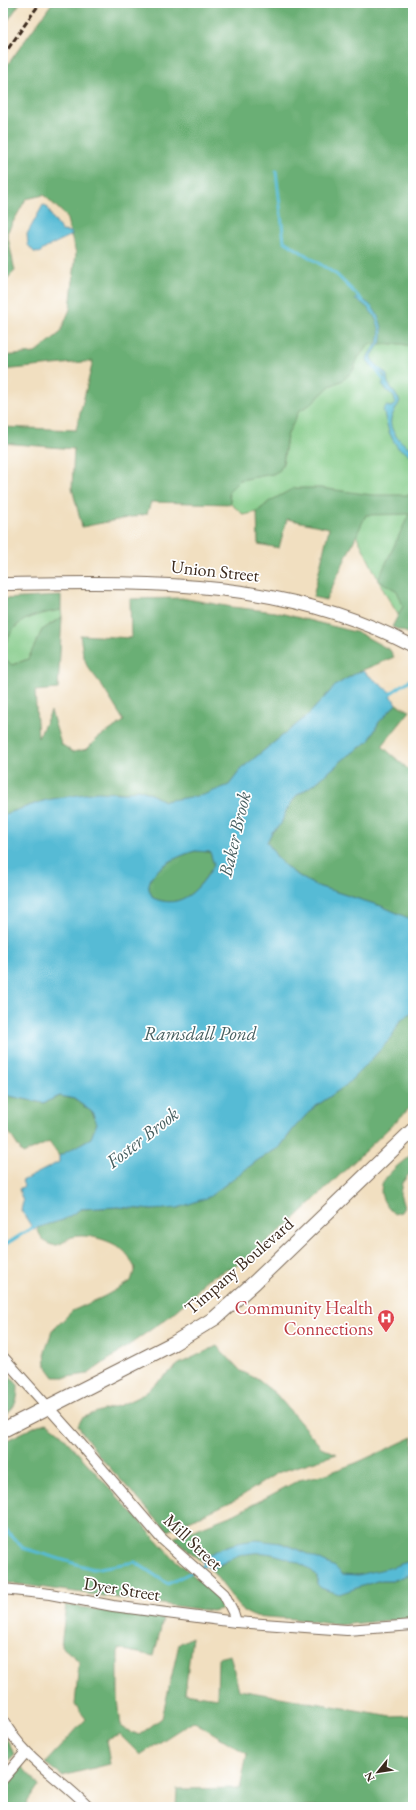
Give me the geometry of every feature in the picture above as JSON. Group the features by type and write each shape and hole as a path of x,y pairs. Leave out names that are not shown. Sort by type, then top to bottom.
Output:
{"main road":[{"name":"Timpany Boulevard","path":"3,1430 49,1408 174,1343 215,1318 255,1282 413,1130"}],"street":[{"name":"Union Street","path":"3,584 168,584 263,594 358,620 413,646"},
{"name":"Mill Street","path":"3,1357 161,1538 208,1578 224,1594 236,1622"},
{"name":"Dyer Street","path":"3,1589 50,1594 113,1606 236,1622"},
{"path":"236,1622 347,1630 413,1624"},
{"path":"3,1720 15,1740 26,1752 88,1807"},
{"path":"3,1779 26,1752"}],"green space":[{"path":"3,3 20,3 3,28"},
{"path":"52,3 413,3 413,347 402,344 369,344 358,358 353,371 343,380 330,386 311,404 299,411 287,436 283,463 280,470 273,474 240,480 228,492 231,504 151,502 147,514 82,527 72,488 74,449 3,443 3,427 76,430 93,361 3,370 3,356 35,353 60,333 70,309 76,253 66,216 44,195 26,199 7,233 15,271 3,283 3,71"},
{"path":"413,3 413,639 386,595 334,490 270,501 257,512 244,515 231,504 228,492 240,480 256,476 283,463 287,436 297,415"},
{"path":"294,488 321,488 372,495 413,495 413,635 392,627 403,606 397,591 378,580 409,514 366,515 326,600 313,597 329,528 287,519 279,548 258,544 257,512 270,501"},
{"path":"61,596 61,610 31,617 17,625 7,641 3,652 3,599"},
{"path":"182,598 232,607 276,612 359,633 390,650 394,657 358,672 336,685 307,716 242,768 229,785 203,796 164,801 138,789 126,793 115,792 46,800 3,815 3,656 12,665 28,659 42,630 62,617 58,689 35,691 38,738 51,711 61,744 73,752 87,749 97,739 124,721 100,683 87,666 83,654 80,635 131,638 130,599"},
{"path":"61,610 62,617 49,625 28,659 12,665 3,656 5,643 8,637 21,622 36,614"},
{"path":"396,704 410,711 382,746 409,770 413,764 413,920 381,906 314,885 291,871 279,860 267,842 272,832 281,824 286,811 296,796 317,782 345,758 369,741 379,722"},
{"path":"195,851 210,852 214,865 196,889 182,899 173,902 153,898 149,889 150,882 158,870 165,864"},
{"path":"413,1011 413,1105 291,1222 239,1264 205,1280 195,1294 166,1319 88,1374 54,1377 46,1366 45,1351 52,1331 72,1311 105,1296 131,1281 135,1268 125,1252 108,1241 93,1237 78,1236 72,1237 58,1245 52,1245 42,1238 37,1227 63,1220 81,1209 118,1207 152,1210 209,1197 258,1160 280,1147 295,1127 312,1109 345,1086 370,1061 392,1037 399,1022"},
{"path":"3,1091 9,1096 43,1103 60,1096 74,1099 92,1112 97,1123 91,1138 59,1156 49,1142 23,1154 3,1123"},
{"path":"413,1153 413,1169 402,1183 400,1194 404,1207 401,1212 394,1214 386,1204 382,1195 381,1187 384,1180 390,1173"},
{"path":"217,1346 241,1371 257,1379 276,1394 321,1447 337,1454 277,1473 237,1499 167,1531 100,1457 78,1426 82,1418 121,1405 142,1395 179,1364"},
{"path":"3,1369 18,1385 17,1399 11,1410 3,1416"},
{"path":"47,1423 57,1430 172,1557 220,1598 220,1609 212,1611 3,1582 3,1442 38,1425"},
{"path":"413,1437 413,1560 378,1572 349,1575 342,1574 335,1567 281,1543 207,1556 201,1561 173,1538 235,1514 299,1480 326,1474 356,1463"},
{"path":"250,1552 268,1553 295,1560 311,1570 317,1576 317,1584 346,1591 377,1581 392,1581 413,1573 413,1618 339,1625 295,1619 253,1616 243,1611 211,1570 235,1557"},
{"path":"66,1605 163,1619 154,1656 118,1649 118,1698 121,1727 139,1735 162,1718 179,1644 192,1637 185,1693 217,1698 218,1658 230,1655 239,1690 391,1716 413,1715 413,1807 176,1807 177,1789 240,1788 247,1754 193,1721 140,1755 120,1735 106,1740 110,1764 62,1776 45,1763 86,1719 75,1705 79,1661 61,1646"},
{"path":"3,1733 15,1754 3,1766"},
{"path":"21,1766 39,1785 24,1807 5,1807 5,1786"}],"water":[{"path":"43,205 47,206 52,217 62,231 71,232 72,235 51,245 39,253 34,252 28,245 27,234"},
{"path":"356,298 368,303 373,308 380,320 382,327 382,340 371,357 372,360 387,375 388,383 400,401 392,416 391,426 396,436 404,444 413,449 413,457 398,448 389,432 383,410 386,406 391,407 395,404 395,401 393,396 382,385 385,380 384,375 372,367 367,360 379,338 378,327 370,310 355,300"},
{"name":"Ramsdall Pond","path":"363,671 389,691 396,704 379,722 369,741 345,758 317,782 296,796 286,811 281,824 272,832 267,842 279,860 291,871 314,885 381,906 413,920 413,1011 399,1022 392,1037 370,1061 345,1086 312,1109 295,1127 280,1147 258,1160 209,1197 178,1208 152,1210 118,1207 81,1209 63,1220 33,1229 21,1210 23,1202 19,1189 24,1186 22,1181 59,1162 59,1156 91,1138 97,1123 92,1112 74,1099 60,1096 43,1103 9,1096 3,1091 3,815 46,800 97,792 126,793 138,789 164,801 203,795 229,785 242,768 307,716 336,685 358,672","holes":["195,851 210,852 214,865 203,882 189,895 173,902 153,898 149,889 150,882 153,876 165,864"]},
{"path":"257,1540 281,1543 299,1550 335,1567 342,1574 358,1575 389,1568 413,1560 413,1573 392,1581 377,1581 339,1594 321,1588 317,1584 317,1576 309,1568 280,1556 250,1553 231,1559 211,1570 201,1561 207,1556 227,1546"}],"waterway":[{"path":"276,171 284,241 337,275 363,301"},
{"path":"374,367 386,383"},
{"name":"Baker Brook","path":"388,695 413,678"},
{"name":"Foster Brook","path":"3,1246 35,1226"},
{"name":"Foster Brook","path":"3,1527 23,1548 93,1569 135,1562 168,1584 209,1563"}],"railway":[{"path":"3,56 40,3"}],"place":[{"name":"Community Health Connections","path":"386,1333"}]}
